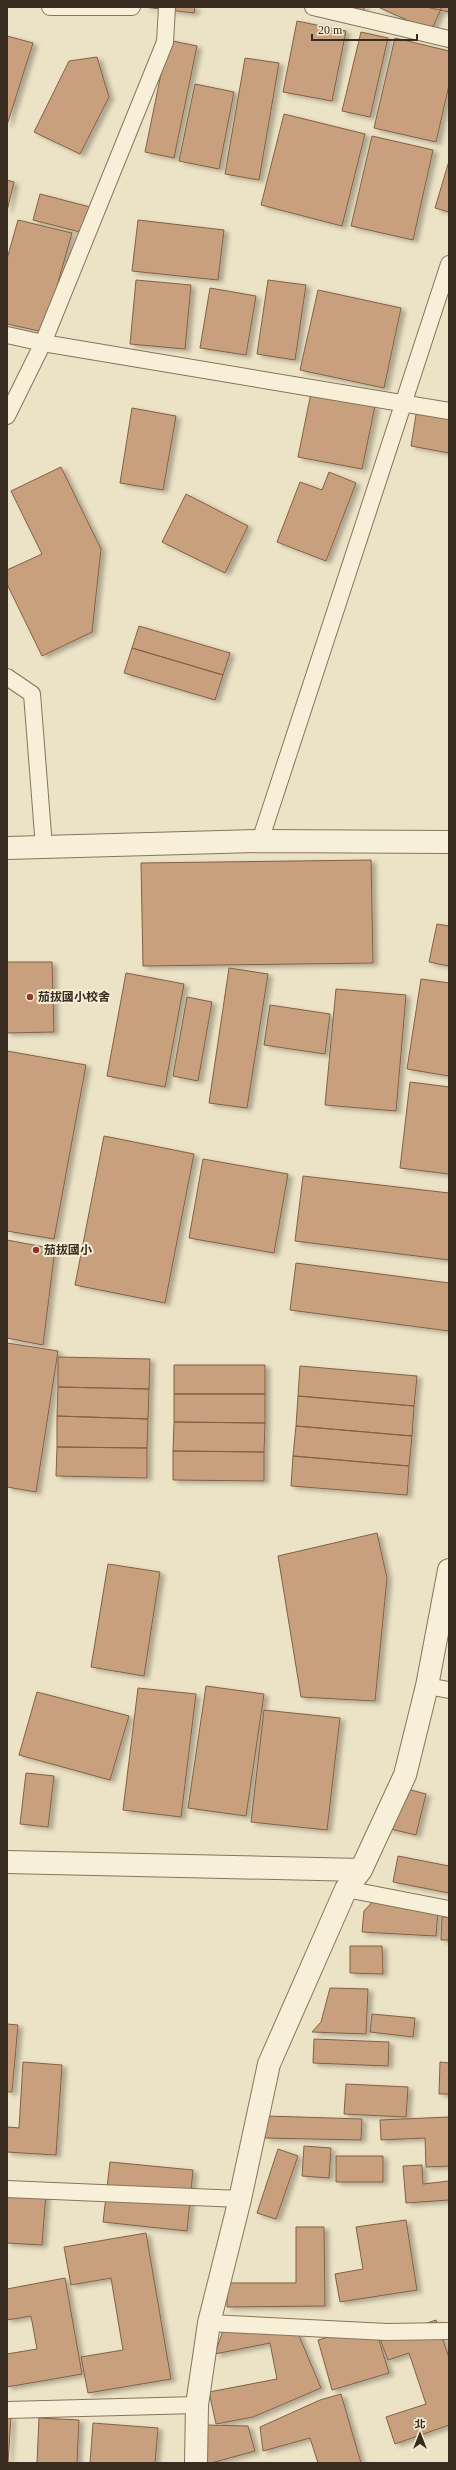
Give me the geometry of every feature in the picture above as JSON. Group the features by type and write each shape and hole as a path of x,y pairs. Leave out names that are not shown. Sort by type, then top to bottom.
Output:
{"street":[{"path":"7,848 260,841 449,842"},
{"path":"196,2463 197,2405 209,2323 240,2199 269,2064 346,1889 361,1870 405,1775 427,1686 449,1570"},
{"path":"7,1862 361,1870"}],"lane":[{"path":"50,7 132,7"},
{"path":"7,416 43,344 165,42 167,7"},
{"path":"314,7 449,39"},
{"path":"260,841 404,406 449,264"},
{"path":"7,335 43,344 404,406 449,411"},
{"path":"7,677 32,694 44,847"},
{"path":"427,1686 449,1690"},
{"path":"346,1889 449,1909"},
{"path":"7,2189 240,2199"},
{"path":"209,2323 387,2332 449,2331"},
{"path":"7,2410 197,2405"}],"building":[{"path":"144,7 195,7 194,13"},
{"path":"341,7 365,7 360,16"},
{"path":"378,7 442,7 431,31"},
{"path":"426,7 449,7 449,12"},
{"path":"297,21 346,31 332,101 283,92"},
{"path":"361,32 388,38 370,117 342,111"},
{"path":"7,36 33,43 7,125"},
{"path":"395,38 449,51 449,85 436,142 374,128"},
{"path":"168,40 197,46 174,158 145,152"},
{"path":"97,57 109,97 80,154 34,132 69,61"},
{"path":"245,58 279,63 259,180 225,174"},
{"path":"195,84 234,92 219,169 179,161"},
{"path":"284,114 365,134 342,226 261,205"},
{"path":"372,136 433,150 413,240 351,226"},
{"path":"449,161 449,212 435,208"},
{"path":"7,180 14,182 7,211"},
{"path":"40,194 90,207 84,233 33,220"},
{"path":"18,220 72,233 44,332 7,324 7,259"},
{"path":"138,220 224,230 218,280 132,271"},
{"path":"136,280 191,285 185,349 130,344"},
{"path":"268,280 306,285 295,360 257,354"},
{"path":"210,288 256,296 246,355 200,348"},
{"path":"318,290 401,308 384,388 300,370"},
{"path":"311,393 375,406 362,469 298,457"},
{"path":"418,402 449,407 449,453 411,446"},
{"path":"132,408 176,416 163,490 120,483"},
{"path":"61,467 101,549 92,632 42,656 7,584 7,570 42,554 11,491"},
{"path":"329,472 356,483 326,561 277,542 300,482 322,490"},
{"path":"186,494 248,526 225,573 162,542"},
{"path":"139,626 230,653 223,675 132,648"},
{"path":"132,648 223,675 215,700 124,673"},
{"path":"371,860 373,963 143,966 141,863"},
{"path":"437,924 449,926 449,966 429,962"},
{"name":"茄拔國小校舍","path":"7,962 52,962 54,1032 7,1033"},
{"path":"229,968 268,974 247,1108 209,1103"},
{"path":"126,973 184,984 165,1087 107,1076"},
{"path":"421,979 449,983 449,1076 407,1069"},
{"path":"336,989 406,995 396,1111 325,1105"},
{"path":"187,997 212,1002 198,1081 173,1076"},
{"path":"270,1005 330,1014 325,1054 264,1045"},
{"path":"7,1051 86,1065 54,1239 7,1231"},
{"path":"410,1082 449,1087 449,1174 400,1168"},
{"path":"104,1136 194,1154 165,1303 75,1285"},
{"path":"203,1159 288,1174 274,1253 189,1238"},
{"path":"303,1176 449,1193 449,1260 295,1241"},
{"path":"7,1240 55,1249 43,1345 7,1338"},
{"path":"296,1263 449,1283 449,1331 290,1310"},
{"path":"7,1343 58,1351 36,1492 7,1487"},
{"path":"58,1357 150,1359 149,1389 58,1387"},
{"path":"174,1365 265,1365 265,1394 174,1394"},
{"path":"300,1366 417,1376 414,1406 298,1396"},
{"path":"58,1387 149,1389 148,1419 57,1416"},
{"path":"174,1394 265,1394 265,1423 174,1422"},
{"path":"298,1396 414,1406 412,1436 296,1426"},
{"path":"57,1416 148,1419 147,1448 57,1447"},
{"path":"174,1422 265,1423 264,1452 173,1451"},
{"path":"296,1426 412,1436 409,1466 293,1456"},
{"path":"57,1447 147,1448 147,1478 56,1476"},
{"path":"173,1451 264,1452 264,1481 173,1480"},
{"path":"293,1456 409,1466 407,1495 291,1486"},
{"path":"377,1533 387,1578 375,1701 301,1697 278,1556"},
{"path":"108,1564 160,1572 144,1676 91,1667"},
{"path":"206,1686 264,1694 246,1816 188,1808"},
{"path":"138,1688 196,1694 181,1817 123,1810"},
{"path":"37,1692 129,1716 110,1780 19,1755"},
{"path":"264,1710 340,1718 327,1830 251,1822"},
{"path":"26,1773 54,1776 48,1827 20,1824"},
{"path":"388,1784 426,1794 416,1835 378,1826"},
{"path":"398,1856 449,1866 449,1893 393,1882"},
{"path":"374,1900 438,1910 436,1936 362,1932 364,1911"},
{"path":"442,1917 449,1917 449,1940 441,1940"},
{"path":"350,1946 382,1946 383,1974 350,1973"},
{"path":"330,1988 368,1989 366,2034 312,2032 321,2022"},
{"path":"372,2014 415,2018 413,2037 370,2032"},
{"path":"7,2024 18,2025 12,2092 7,2092"},
{"path":"314,2039 389,2042 388,2066 313,2063"},
{"path":"23,2062 62,2065 56,2155 7,2152 7,2127 19,2128"},
{"path":"440,2062 449,2063 449,2094 439,2094"},
{"path":"346,2084 408,2087 406,2117 344,2114"},
{"path":"267,2116 362,2119 361,2140 265,2138"},
{"path":"449,2117 449,2166 426,2167 425,2138 381,2140 380,2120"},
{"path":"304,2146 331,2148 329,2178 302,2176"},
{"path":"278,2149 298,2156 276,2219 257,2213"},
{"path":"336,2156 383,2156 383,2182 336,2182"},
{"path":"110,2162 193,2170 187,2231 103,2222"},
{"path":"422,2165 423,2184 449,2181 449,2200 406,2203 403,2166"},
{"path":"7,2190 46,2192 42,2245 7,2243"},
{"path":"406,2220 417,2290 340,2302 335,2274 363,2269 356,2227"},
{"path":"296,2227 324,2227 325,2306 227,2307 227,2283 296,2283"},
{"path":"146,2233 171,2379 88,2393 81,2357 123,2350 111,2278 71,2285 64,2247"},
{"path":"65,2278 82,2374 7,2387 7,2354 37,2349 31,2316 7,2320 7,2289"},
{"path":"436,2320 449,2358 449,2425 395,2444 386,2417 426,2404 409,2353 388,2360 380,2339"},
{"path":"374,2324 389,2373 332,2390 318,2340"},
{"path":"223,2330 297,2331 321,2388 253,2417 216,2424 209,2392 277,2379 270,2343 215,2354"},
{"path":"341,2394 361,2463 318,2463 310,2438 263,2451 260,2427 320,2400"},
{"path":"7,2417 11,2417 8,2463 7,2463"},
{"path":"39,2418 79,2420 77,2463 37,2463"},
{"path":"93,2423 158,2428 155,2463 90,2463"},
{"path":"205,2425 248,2426 255,2451 211,2463 199,2463"}],"place":[{"name":"茄拔國小校舍","path":"30,997"},
{"name":"茄拔國小","path":"36,1250"}]}
